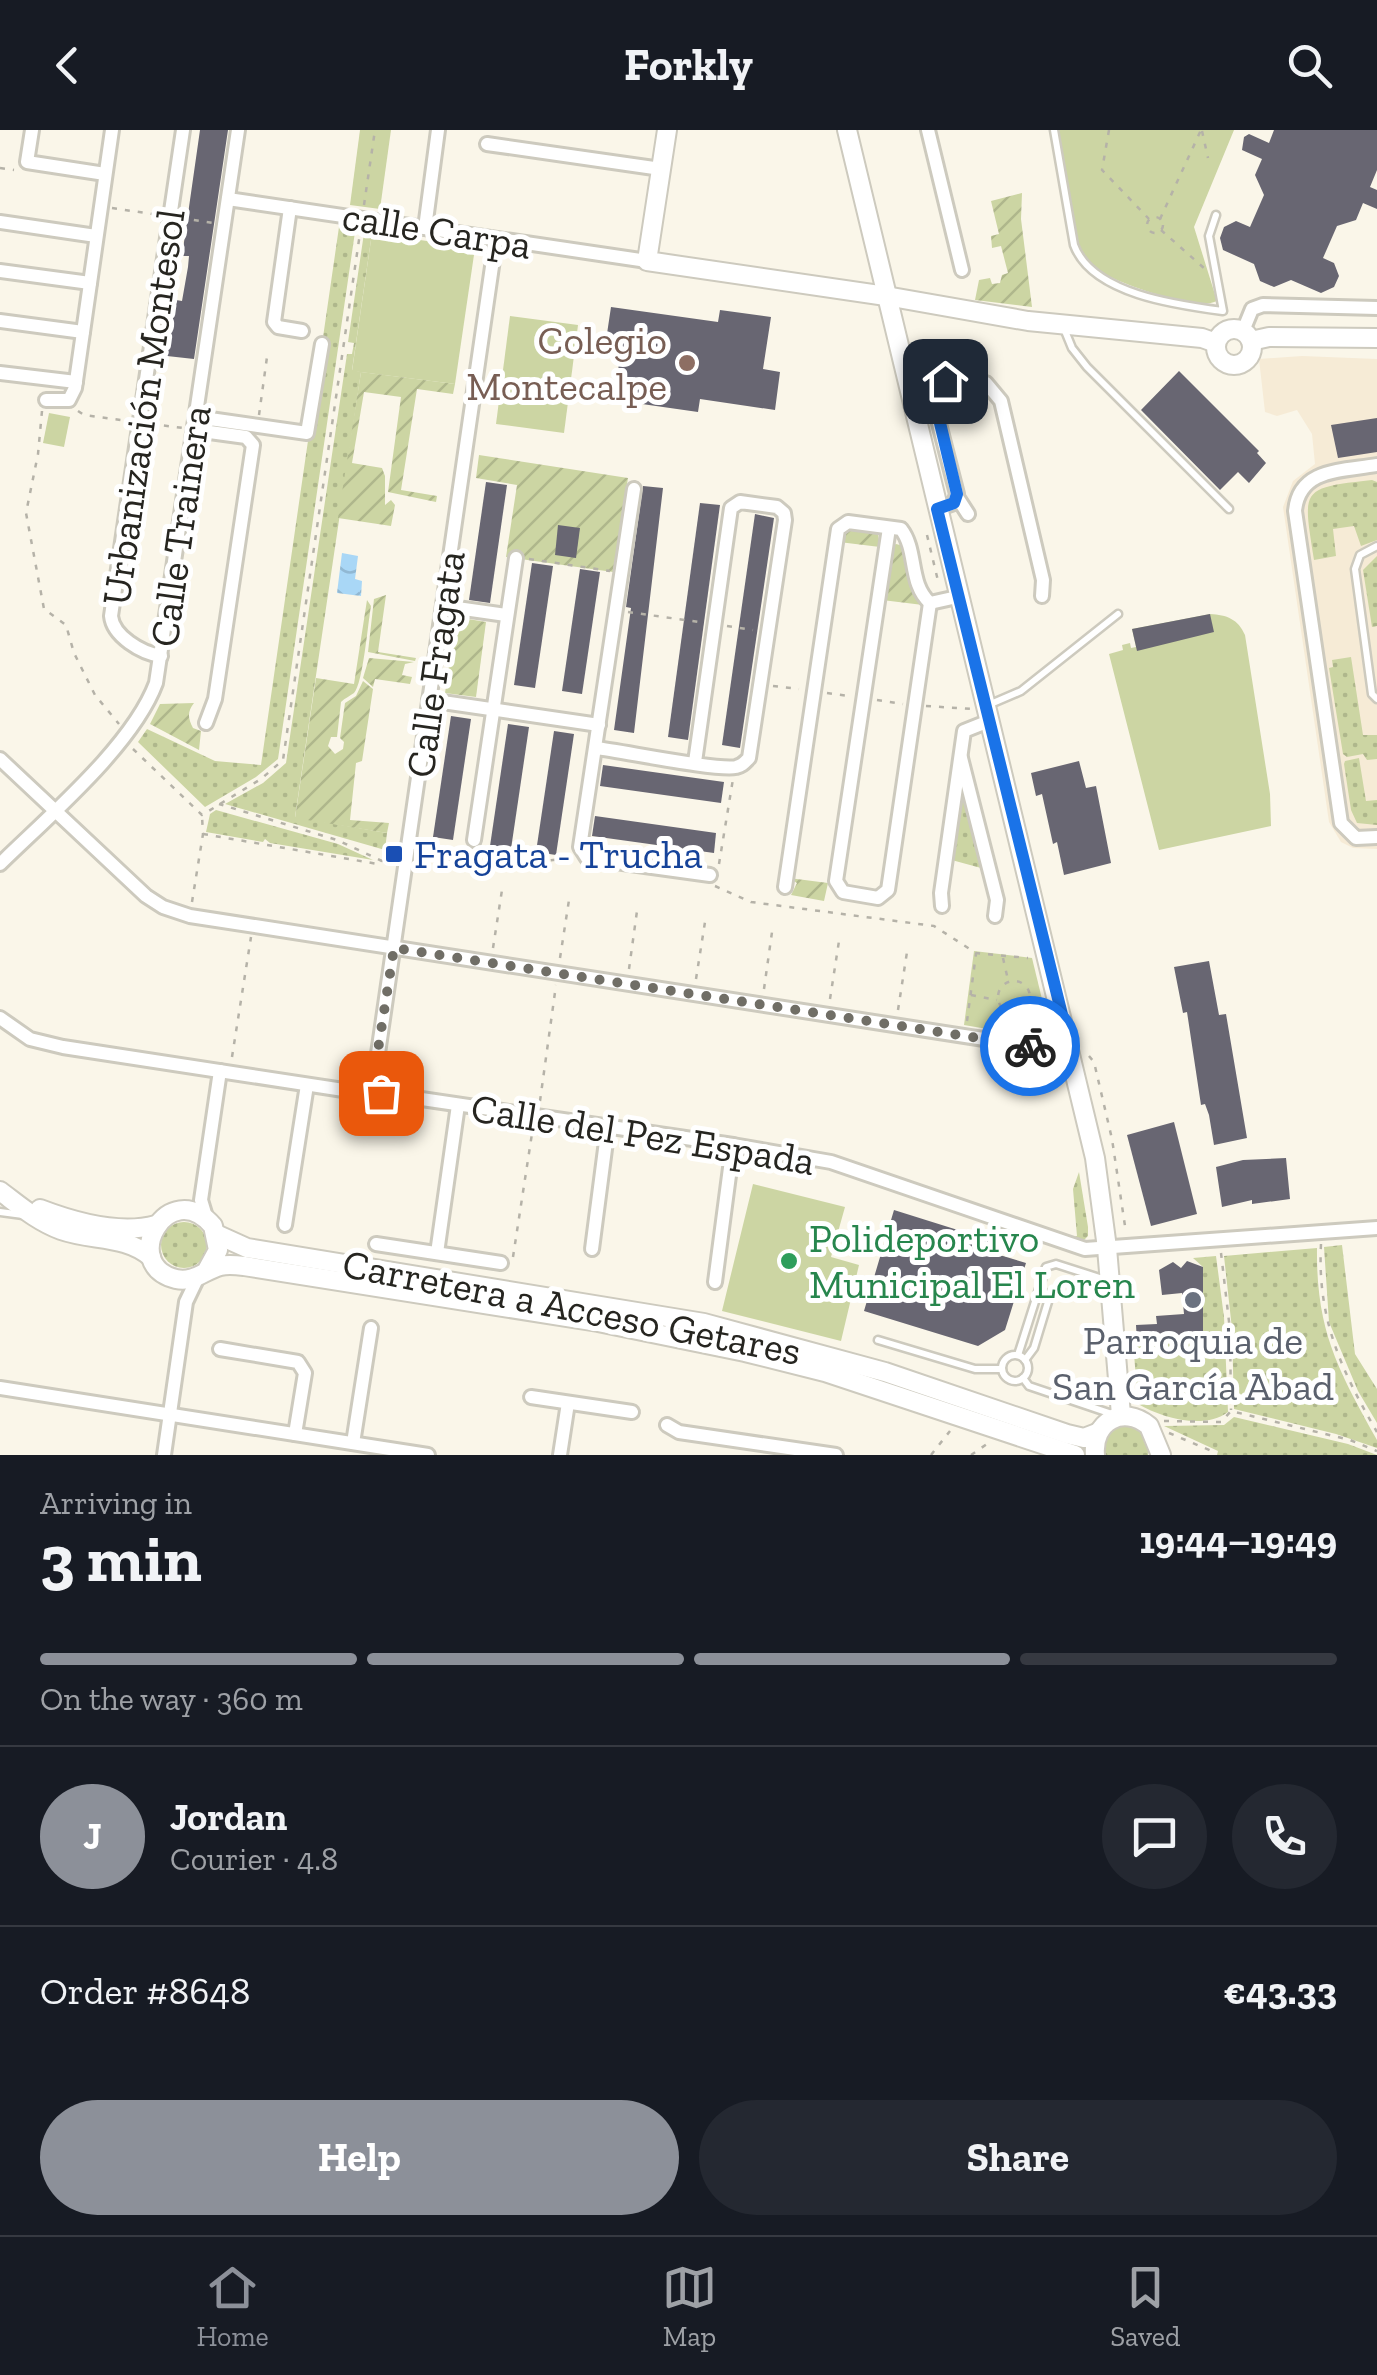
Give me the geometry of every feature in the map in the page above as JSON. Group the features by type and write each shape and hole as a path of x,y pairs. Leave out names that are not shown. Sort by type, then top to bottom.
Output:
{"street":[{"path":"32,130 27,162 105,174"},
{"path":"46,400 70,400 76,382 112,130"},
{"name":"Urbanización Montesol","path":"161,656 144,652 115,630 111,616 183,130"},
{"name":"Calle Trainera","path":"0,864 126,736 147,706 156,682 238,130"},
{"path":"426,228 438,130"},
{"path":"667,130 647,262 1062,325 1202,338 1216,343"},
{"path":"928,130 962,270"},
{"path":"852,131 886,296 1094,1158 1108,1248 1120,1416"},
{"path":"487,144 660,169"},
{"name":"calle Carpa","path":"228,199 647,262"},
{"path":"290,208 274,322 280,328 302,331"},
{"path":"0,222 96,236"},
{"name":"Calle Fragata","path":"372,1088 496,239"},
{"path":"0,271 90,283"},
{"path":"1377,308 1263,305 1252,309 1247,336 1248,358 1232,365 1218,355 1216,343 1227,330 1247,336 1377,338"},
{"path":"0,321 83,332"},
{"path":"196,424 304,434 309,431 322,344"},
{"path":"0,373 76,382"},
{"path":"968,514 957,498 934,398 940,384 957,378 986,383 1001,401 1043,580 1042,596"},
{"path":"196,424 246,437 253,445 215,698 206,724"},
{"path":"1377,465 1314,478 1300,489 1294,511 1341,824 1356,838 1377,837"},
{"path":"634,488 581,842 584,855 710,875"},
{"path":"937,509 957,498"},
{"path":"596,748 695,762 734,767 749,758 785,520 777,506 740,502 732,505 695,762"},
{"path":"784,887 837,534 848,522 900,529 906,536 917,588 930,603 888,890 878,898 843,892 836,881 889,528"},
{"path":"474,840 516,558"},
{"path":"930,603 957,597"},
{"path":"443,606 506,616"},
{"path":"429,700 599,725"},
{"path":"942,906 964,731 987,714"},
{"path":"960,751 997,900 995,916"},
{"path":"0,759 146,896 190,916 1028,1046 1055,1050 1070,1047"},
{"name":"Calle del Pez Espada","path":"0,1018 40,1042 364,1093 372,1088 381,1093 831,1162 1085,1249 1377,1228"},
{"path":"195,1206 224,1072"},
{"path":"285,1225 307,1085"},
{"path":"437,1253 458,1105"},
{"path":"592,1249 608,1126"},
{"path":"715,1282 733,1145"},
{"path":"0,1191 25,1211 78,1235 127,1242 151,1257 170,1277 183,1280 202,1274"},
{"path":"25,1211 33,1206 81,1222 116,1227 156,1225"},
{"path":"151,1257 150,1240 156,1225 169,1214 195,1206"},
{"path":"164,1455 186,1302 218,1250 212,1227 195,1206"},
{"name":"Carretera a Acceso Getares","path":"212,1227 247,1248 704,1323 886,1372 1068,1434 1089,1438 1098,1432"},
{"path":"376,1244 501,1263"},
{"name":"Carretera a Acceso Getares","path":"202,1274 226,1265 277,1270 674,1336 825,1372 1074,1455"},
{"path":"170,1277 186,1302"},
{"path":"353,1444 371,1328"},
{"path":"220,1349 303,1366 295,1434"},
{"path":"0,1388 428,1455"},
{"path":"531,1397 632,1412"},
{"path":"560,1455 568,1403"},
{"path":"1095,1455 1098,1432 1107,1421 1120,1416 1144,1421 1160,1443"},
{"path":"666,1425 679,1432 836,1455"}],"lane":[{"path":"1054,130 1074,246 1080,263 1096,275 1156,300 1223,311 1209,236 1216,214"},
{"path":"1062,325 1086,368 1229,509"},
{"path":"1377,546 1360,555 1355,569 1372,694 1377,699"},
{"path":"987,714 1118,614"},
{"path":"0,1212 25,1211"},
{"path":"1051,1292 1034,1348 1022,1358 1006,1358 1002,1370 1008,1380 1016,1382 1028,1372 1022,1358 1046,1268 1056,1264 1110,1282"},
{"path":"878,1340 976,1369 1002,1370"},
{"path":"1023,1378 1029,1386 1120,1416"}],"path":[{"path":"202,815 261,779 283,760 375,130"},
{"path":"1109,130 1102,170 1150,220"},
{"path":"1201,130 1160,219 1161,230 1218,280"},
{"path":"1201,130 1208,158"},
{"path":"1150,220 1160,219"},
{"path":"1150,220 1148,230 1154,234 1161,230"},
{"path":"257,427 267,357"},
{"path":"46,400 26,513 44,610 66,626 74,654 95,694 133,749 202,815 203,834 190,916"},
{"path":"516,558 622,573"},
{"path":"616,610 769,632"},
{"path":"203,834 378,864 382,861 338,840 218,804"},
{"path":"407,857 526,864 584,855"},
{"path":"491,962 502,890"},
{"path":"508,1289 569,900"},
{"path":"627,984 637,911"},
{"path":"694,995 705,922"},
{"path":"224,1072 252,925"},
{"path":"762,1005 772,932"},
{"path":"828,1015 839,941"},
{"path":"896,1026 907,952"},
{"path":"965,1036 976,953"},
{"path":"1002,956 1008,981"},
{"path":"1008,981 1020,981 1028,988 1029,1005 1020,1012 1004,1010 998,1000 1000,989 1008,981"},
{"path":"971,995 998,1000"},
{"path":"1020,1012 1028,1046"},
{"path":"1322,1232 1322,1300 1330,1338 1377,1432"},
{"path":"1214,1452 1160,1443 1160,1420 1220,1422 1232,1411 1230,1330 1219,1240"},
{"path":"1232,1411 1350,1440 1377,1451"},
{"path":"931,1455 951,1430"},
{"path":"970,1455 988,1443"}],"shaded area":[{"path":"1259,359 1377,359 1377,849 1353,848 1341,842 1329,822 1283,507 1293,481 1315,464 1312,434 1297,410 1277,416 1265,412"}],"green space":[{"path":"360,130 391,130 380,209 350,205"},
{"path":"1058,130 1234,130 1194,227 1217,301 1195,304 1148,292 1107,276 1085,260 1071,217"},
{"path":"1022,193 1021,219 1032,307 975,300 979,280 990,278 992,284 1000,283 1002,275 1008,273 1001,246 992,248 991,236 999,234 991,201"},
{"path":"339,227 355,232 278,759 205,807 138,742 147,729 215,761 261,765"},
{"path":"364,233 372,233 352,370 361,372 295,817 387,833 385,850 225,804 263,783 286,763 347,354 352,354 354,343 348,342"},
{"path":"372,233 475,248 455,384 352,371"},
{"path":"510,316 578,325 564,433 496,424"},
{"path":"361,372 455,384 453,394 417,389 401,490 437,496 436,502 388,492 401,397 364,392 352,463 382,468 385,505 391,500 395,505 391,526 338,518"},
{"path":"49,413 70,417 64,447 43,443"},
{"path":"479,455 628,478 613,572 506,557 517,485 476,478"},
{"path":"1377,482 1377,540 1361,546 1354,526 1333,529 1336,556 1314,560 1308,519 1312,496 1331,486"},
{"path":"847,528 878,533 880,547 839,542 840,534"},
{"path":"892,546 904,546 923,605 882,600"},
{"path":"1377,556 1377,626 1372,627 1363,570"},
{"path":"386,595 378,652 416,658 415,661 368,652 374,599"},
{"path":"367,600 371,606 360,678 354,693 341,702 337,737 331,737 328,746 335,754 343,749 340,738 345,703 356,696 363,681 373,689 362,761 356,763 350,820 389,823 387,833 295,818 316,678 354,684"},
{"path":"1210,614 1231,619 1245,635 1270,794 1271,826 1159,850 1109,654 1123,650 1122,645 1130,643 1131,648 1136,647 1132,629"},
{"path":"456,617 486,622 476,697 445,693"},
{"path":"1351,657 1363,735 1377,735 1377,759 1343,754 1329,668 1333,667 1332,660"},
{"path":"369,658 414,662 405,664 402,675 412,677 410,684 375,679 373,687 363,678"},
{"path":"194,703 189,718 193,728 201,731 199,750 150,724 160,704"},
{"path":"1359,758 1366,801 1377,800 1377,825 1357,823 1351,810 1344,764"},
{"path":"962,788 981,868 948,859"},
{"path":"216,810 338,844 373,860 206,832 210,814"},
{"path":"789,878 828,883 824,901 791,895 797,883"},
{"path":"974,951 1032,958 1052,1040 964,1025"},
{"path":"1079,1172 1088,1227 1084,1240 1075,1236 1073,1189"},
{"name":"Polideportivo Municipal El Loren","path":"753,1184 845,1207 831,1257 859,1265 841,1341 722,1311"},
{"path":"184,1222 200,1229 207,1245 200,1261 184,1268 168,1261 161,1245 168,1229"},
{"path":"1342,1245 1355,1354 1377,1389 1377,1423 1358,1391 1329,1322 1324,1247"},
{"path":"1317,1248 1325,1327 1351,1392 1377,1440 1377,1448 1234,1409 1232,1329 1224,1256"},
{"path":"1216,1256 1224,1317 1228,1412 1195,1421 1159,1414 1138,1404 1133,1341 1203,1335 1203,1267 1193,1258"},
{"path":"1234,1417 1348,1444 1377,1455 1217,1455 1218,1451 1164,1426 1224,1425"},
{"path":"1123,1423 1142,1430 1148,1455 1102,1455 1105,1433"}],"water":[{"path":"342,553 358,556 355,579 362,581 361,596 337,593"}],"building":[{"path":"200,130 228,130 194,359 167,356 176,300 182,301 188,267 189,256 182,256"},
{"path":"1274,130 1377,130 1377,170 1370,187 1377,190 1377,209 1363,203 1356,220 1337,226 1323,258 1334,263 1339,276 1334,287 1321,293 1291,280 1274,287 1260,281 1254,264 1223,250 1220,238 1224,227 1236,221 1250,227 1264,195 1255,175 1262,159 1242,150 1244,137 1249,134 1269,143"},
{"path":"611,307 718,322 720,310 771,317 763,369 780,372 775,410 700,399 698,412 614,400 621,349 605,347"},
{"path":"1179,371 1259,451 1266,463 1249,483 1238,472 1220,490 1141,410"},
{"path":"1377,418 1377,452 1338,458 1331,425"},
{"path":"486,482 507,485 490,603 469,600"},
{"path":"643,486 663,488 634,733 614,730"},
{"path":"700,503 720,505 688,740 668,737"},
{"path":"755,514 774,518 740,748 722,745"},
{"path":"558,525 580,528 576,558 555,555"},
{"path":"532,563 553,566 535,688 514,685"},
{"path":"580,569 600,572 582,694 562,691"},
{"path":"1210,614 1214,632 1137,651 1132,629"},
{"path":"451,716 471,719 453,840 433,837"},
{"path":"508,724 529,727 511,849 490,846"},
{"path":"554,731 574,734 556,855 536,852"},
{"path":"1079,761 1086,788 1096,786 1111,863 1064,875 1042,794 1036,796 1031,773"},
{"path":"603,765 724,782 721,803 600,786"},
{"path":"595,816 716,833 714,853 592,836"},
{"path":"1209,961 1219,1015 1226,1014 1247,1138 1214,1145 1209,1115 1205,1104 1201,1105 1187,1012 1183,1013 1174,967"},
{"path":"1174,1122 1197,1214 1151,1226 1127,1135"},
{"path":"1286,1158 1290,1199 1252,1204 1252,1200 1222,1207 1216,1167 1243,1160"},
{"path":"894,1210 996,1242 993,1253 1026,1263 1005,1330 978,1346 864,1311"},
{"name":"Parroquia de San García Abad","path":"1187,1261 1203,1267 1203,1336 1137,1342 1136,1325 1157,1324 1156,1316 1184,1314 1182,1293 1162,1295 1159,1270 1173,1262 1181,1268"}],"way so far":[{"path":"381,1093 372,1088 376,1082 394,948 1030,1046"}],"place":[{"name":"Colegio Montecalpe","path":"687,363"},
{"name":"Fragata - Trucha","path":"394,854"},
{"name":"Polideportivo Municipal El Loren","path":"789,1261"},
{"name":"Parroquia de San García Abad","path":"1193,1300"}],"route":[{"path":"945,381 937,387 934,398 957,498 937,509 1070,1047 1055,1050 1030,1046"}]}
